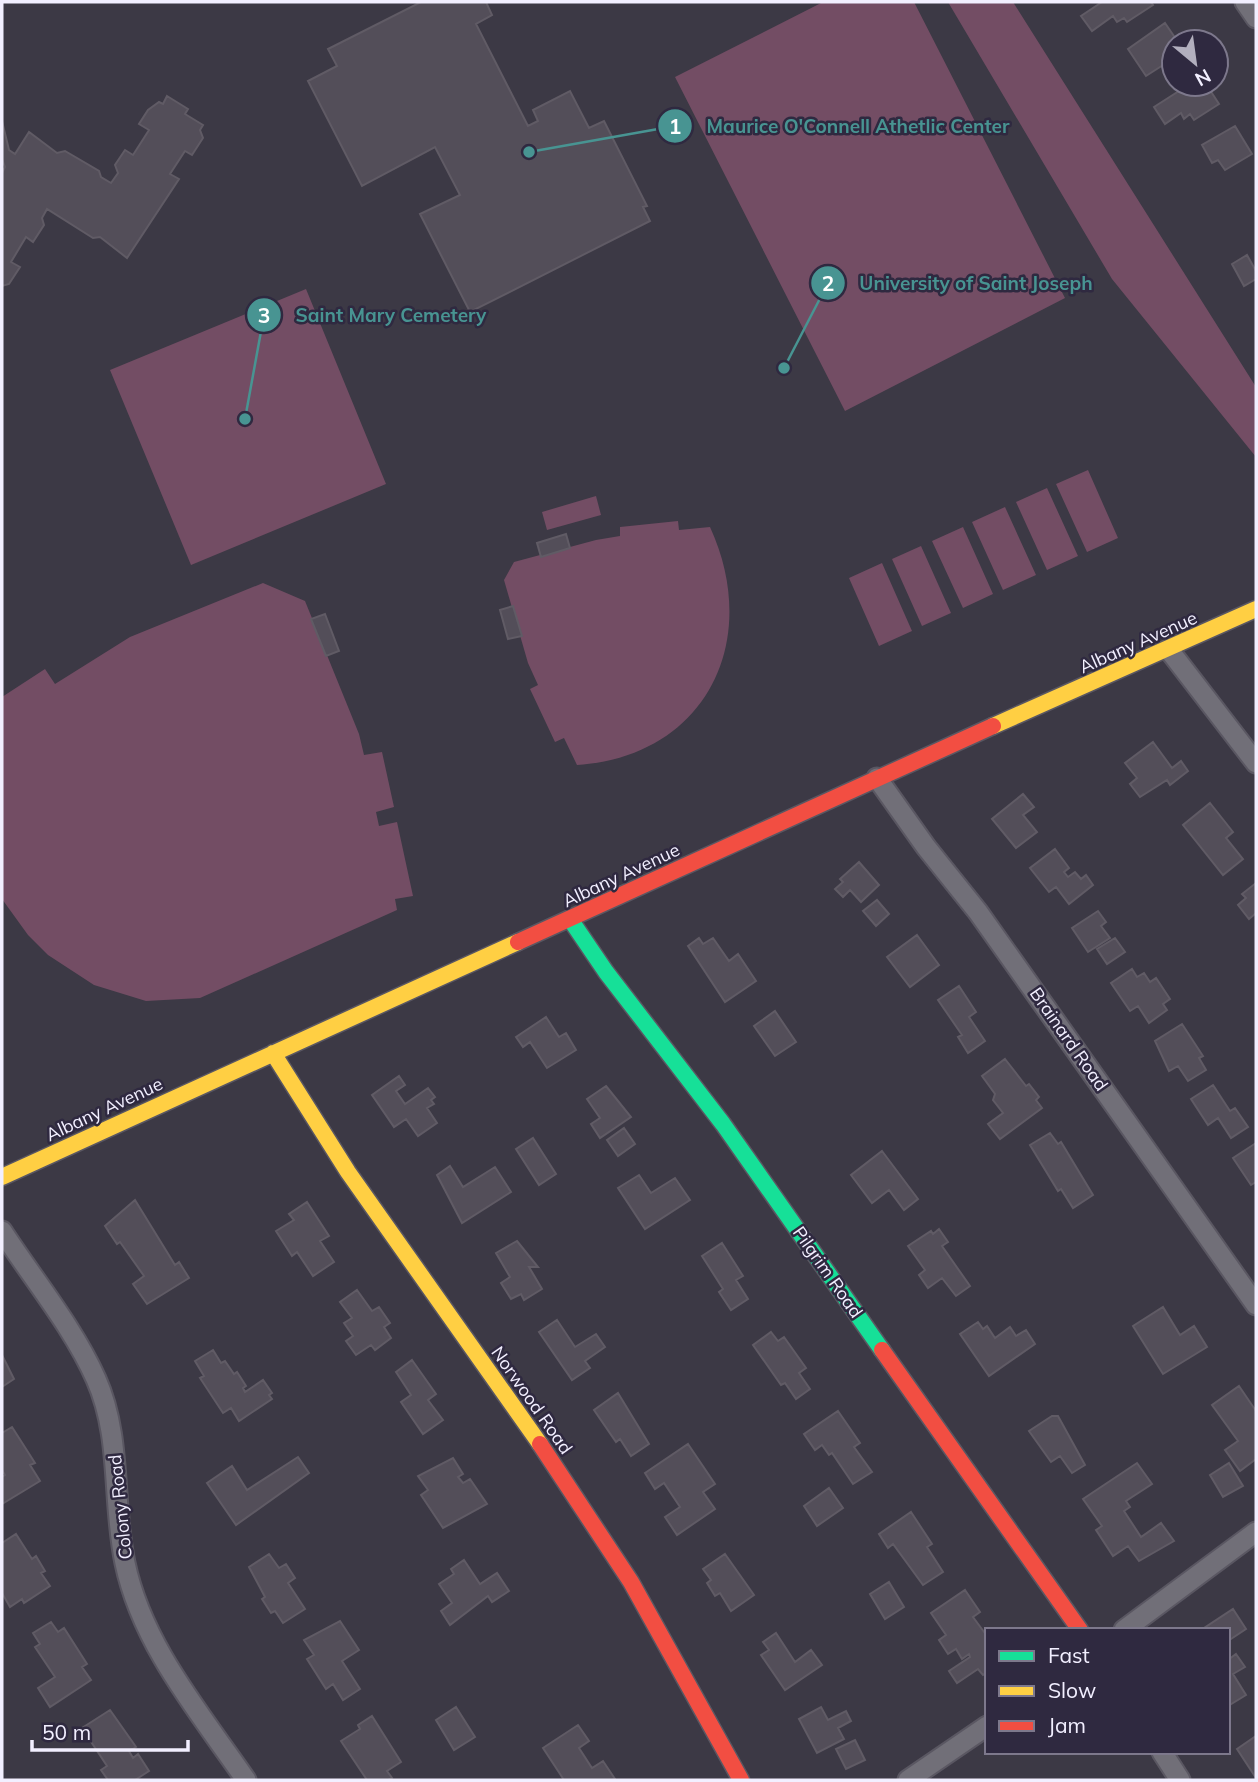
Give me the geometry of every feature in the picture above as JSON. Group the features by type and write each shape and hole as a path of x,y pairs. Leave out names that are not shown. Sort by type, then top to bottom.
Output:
{"main road":[{"name":"Albany Avenue","path":"2,1177 877,778 1256,609"},
{"name":"Pilgrim Road","path":"570,919 606,972 723,1124 1079,1628"},
{"name":"Norwood Road","path":"273,1053 337,1154 590,1517 684,1671 741,1780"}],"street":[{"path":"1245,2 1256,18"},
{"path":"1169,650 1256,763"},
{"name":"Brainard Road","path":"877,778 926,848 978,912 1256,1305"},
{"name":"Colony Road","path":"2,1231 82,1352 96,1379 112,1433 125,1565 147,1626 173,1675 246,1780"},
{"path":"1127,1628 1256,1532"},
{"path":"908,1780 985,1727"},
{"path":"1163,1754 1180,1780"}],"shaded area":[{"path":"823,2 914,2 1065,298 845,411 675,77"},
{"path":"948,2 1013,2 1256,387 1256,457 1112,279"},
{"path":"306,289 386,484 191,565 110,370"},
{"path":"1088,470 1118,538 1087,552 1056,484"},
{"path":"1047,488 1078,556 1047,570 1016,502"},
{"path":"596,496 601,515 547,530 542,512"},
{"path":"1005,507 1036,575 1003,590 972,522"},
{"path":"678,521 679,530 710,527 725,569 729,611 725,650 712,685 690,716 660,740 622,757 577,765 564,738 555,742 530,689 538,685 528,663 504,580 514,562 620,536 620,527"},
{"path":"963,527 993,594 963,608 932,541"},
{"path":"921,546 951,613 922,626 892,559"},
{"path":"882,563 912,631 879,646 849,578"},
{"path":"263,583 305,601 359,734 364,755 382,752 394,807 376,812 379,826 397,822 413,896 395,899 397,910 200,998 146,1001 94,985 48,955 28,935 2,899 2,697 45,669 55,684 130,637"}],"building":[{"path":"421,2 486,2 492,15 476,24 528,126 538,121 533,110 570,91 589,128 604,121 647,206 643,207 650,221 470,312 420,214 460,195 435,147 362,186 308,81 337,66 328,49"},
{"path":"1102,2 1151,2 1153,5 1127,22 1124,18 1117,22 1113,16 1092,31 1081,16"},
{"path":"1165,23 1168,28 1160,28 1160,67 1146,76 1128,49"},
{"path":"167,96 188,109 185,114 203,125 200,130 203,138 192,155 185,151 170,174 179,179 127,258 100,237 93,238 47,209 42,218 44,225 33,242 26,237 11,262 20,267 9,284 2,286 2,173 5,167 2,159 2,121 9,150 15,154 29,132 57,153 65,151 99,171 101,177 111,183 118,173 115,165 125,150 133,155 149,130 139,124 148,110 159,102 163,104"},
{"path":"1168,98 1215,98 1219,104 1194,120 1190,114 1184,119 1181,113 1165,124 1154,107"},
{"path":"1235,126 1252,154 1225,170 1218,160 1212,163 1202,145"},
{"path":"1247,255 1256,271 1256,279 1244,286 1232,264"},
{"path":"566,534 570,548 541,557 537,543"},
{"path":"513,606 522,636 508,639 500,610"},
{"path":"325,614 339,651 326,656 311,619"},
{"path":"1153,742 1172,768 1181,761 1188,771 1170,785 1167,780 1140,797 1130,784 1137,778 1125,763"},
{"path":"1023,794 1034,807 1023,815 1037,832 1016,848 992,819"},
{"path":"1210,803 1233,832 1226,838 1243,859 1223,875 1183,825"},
{"path":"1055,849 1069,868 1064,872 1068,877 1075,872 1081,879 1086,875 1093,885 1069,904 1056,887 1049,892 1030,868"},
{"path":"859,862 879,885 861,902 850,890 843,897 835,889 843,882 840,879"},
{"path":"1256,883 1256,913 1249,919 1238,905 1246,898 1242,894"},
{"path":"877,900 889,914 876,926 863,911"},
{"path":"1098,911 1106,922 1101,926 1110,938 1088,952 1072,928"},
{"path":"917,935 939,965 910,987 887,957"},
{"path":"699,938 703,944 713,938 729,961 738,954 756,981 725,1002 688,946"},
{"path":"1115,938 1125,952 1107,964 1097,949"},
{"path":"1132,969 1137,977 1144,973 1150,982 1156,978 1170,999 1163,1004 1167,1010 1149,1023 1138,1006 1130,1011 1111,983"},
{"path":"959,986 976,1012 969,1017 985,1041 968,1053 958,1037 962,1035 938,1000"},
{"path":"775,1011 796,1042 775,1056 754,1026"},
{"path":"546,1017 559,1037 566,1033 576,1050 547,1068 530,1042 523,1047 516,1037"},
{"path":"1182,1024 1203,1056 1199,1058 1206,1070 1188,1081 1178,1066 1169,1071 1155,1041"},
{"path":"1005,1059 1026,1086 1029,1084 1039,1097 1036,1100 1042,1108 1000,1139 988,1124 1003,1113 993,1100 995,1094 982,1076"},
{"path":"399,1076 405,1085 396,1091 405,1104 428,1088 435,1097 431,1100 434,1104 427,1108 437,1123 418,1136 406,1119 394,1127 372,1095"},
{"path":"1213,1085 1230,1111 1235,1108 1248,1127 1231,1138 1218,1118 1208,1125 1191,1099"},
{"path":"606,1086 631,1117 600,1138 591,1124 600,1118 587,1099"},
{"path":"624,1128 635,1144 618,1156 607,1140"},
{"path":"1050,1133 1058,1144 1061,1142 1093,1195 1073,1208 1061,1189 1058,1191 1030,1145"},
{"path":"533,1138 556,1174 539,1185 516,1149"},
{"path":"1256,1143 1256,1182 1251,1185 1233,1158"},
{"path":"882,1151 918,1199 904,1210 889,1190 872,1203 851,1175"},
{"path":"450,1166 463,1187 495,1167 511,1192 462,1223 437,1175"},
{"path":"639,1175 651,1193 675,1178 690,1200 645,1229 618,1188"},
{"path":"135,1200 175,1265 179,1262 189,1278 147,1304 133,1284 144,1276 105,1226"},
{"path":"307,1202 329,1236 320,1241 334,1262 313,1276 297,1252 292,1256 276,1231 294,1220 289,1214"},
{"path":"939,1229 948,1242 942,1246 970,1286 956,1296 942,1278 928,1288 919,1275 925,1270 908,1246"},
{"path":"517,1241 538,1267 529,1267 542,1289 524,1300 521,1294 511,1299 501,1283 510,1277 496,1253"},
{"path":"722,1243 743,1276 736,1280 748,1299 731,1310 719,1292 723,1289 702,1256"},
{"path":"357,1290 372,1311 379,1307 390,1323 384,1327 391,1338 375,1350 371,1345 356,1355 346,1341 353,1336 344,1323 352,1318 340,1302"},
{"path":"1163,1307 1180,1335 1194,1326 1207,1347 1163,1374 1133,1326"},
{"path":"557,1320 575,1347 596,1334 605,1347 585,1361 590,1368 572,1380 539,1332"},
{"path":"978,1322 983,1329 987,1326 995,1338 1010,1327 1016,1336 1026,1330 1035,1344 989,1376 960,1334"},
{"path":"771,1332 778,1341 784,1337 806,1368 799,1373 810,1389 796,1399 785,1383 781,1385 753,1345"},
{"path":"213,1350 221,1363 225,1361 234,1374 237,1372 246,1386 243,1388 245,1392 263,1380 272,1393 269,1395 272,1399 239,1421 231,1408 223,1413 200,1378 204,1376 195,1361"},
{"path":"2,1355 14,1379 2,1387"},
{"path":"412,1360 436,1394 428,1400 443,1420 423,1434 401,1402 411,1395 396,1372"},
{"path":"1239,1386 1256,1411 1256,1459 1240,1471 1225,1450 1238,1441 1212,1405"},
{"path":"618,1393 649,1444 631,1456 620,1439 616,1442 594,1410"},
{"path":"838,1411 860,1443 854,1447 872,1472 853,1484 832,1453 829,1455 822,1445 815,1450 804,1434"},
{"path":"1052,1416 1058,1416 1085,1465 1072,1473 1060,1456 1051,1462 1029,1431"},
{"path":"12,1427 35,1463 30,1465 40,1481 2,1504 2,1477 5,1475 2,1470 2,1433"},
{"path":"688,1444 715,1484 703,1492 715,1509 677,1535 665,1517 680,1507 664,1483 655,1489 645,1473"},
{"path":"298,1457 309,1473 236,1525 207,1483 232,1466 247,1490"},
{"path":"453,1458 463,1474 458,1477 463,1483 470,1479 487,1504 443,1528 421,1495 428,1490 418,1476"},
{"path":"1137,1463 1152,1484 1126,1501 1130,1507 1124,1511 1141,1537 1161,1523 1174,1541 1139,1561 1128,1546 1113,1556 1096,1530 1102,1526 1083,1499"},
{"path":"1229,1463 1243,1486 1223,1497 1210,1475"},
{"path":"829,1488 843,1508 817,1526 804,1506"},
{"path":"911,1512 932,1544 927,1547 943,1572 923,1585 893,1544 888,1548 879,1534"},
{"path":"16,1534 32,1559 36,1556 45,1571 41,1573 50,1586 24,1603 22,1599 10,1607 2,1593 2,1543"},
{"path":"269,1554 279,1568 286,1564 295,1578 288,1583 305,1609 283,1623 275,1611 271,1613 262,1599 265,1597 249,1567"},
{"path":"725,1554 754,1595 731,1611 720,1593 715,1596 707,1583 711,1580 703,1569"},
{"path":"464,1560 480,1584 497,1573 509,1591 492,1602 488,1596 450,1625 441,1611 452,1603 439,1584 454,1574 451,1569"},
{"path":"889,1582 904,1607 885,1619 870,1594"},
{"path":"965,1590 980,1612 973,1617 985,1633 985,1674 978,1669 957,1683 949,1671 970,1657 969,1654 962,1659 956,1649 948,1654 939,1640 946,1635 931,1613"},
{"path":"1233,1609 1246,1629 1230,1640 1230,1628 1204,1628"},
{"path":"340,1621 359,1650 342,1661 360,1689 343,1700 333,1684 326,1689 307,1659 314,1655 304,1640"},
{"path":"51,1622 58,1632 64,1628 87,1664 82,1667 91,1680 50,1707 38,1688 55,1677 35,1647 40,1644 33,1633"},
{"path":"776,1633 795,1662 811,1650 822,1665 785,1690 761,1655 769,1650 763,1642"},
{"path":"1236,1654 1245,1667 1233,1674 1246,1695 1230,1705 1230,1658"},
{"path":"456,1707 475,1737 454,1750 436,1720"},
{"path":"821,1707 828,1720 846,1711 851,1721 838,1728 844,1739 817,1753 799,1719"},
{"path":"110,1710 136,1747 129,1751 133,1758 138,1754 149,1771 135,1780 108,1780 101,1770 107,1766 82,1728"},
{"path":"372,1716 401,1762 387,1771 392,1778 388,1780 367,1780 341,1741 360,1729 358,1725"},
{"path":"578,1725 589,1741 579,1748 592,1768 603,1761 615,1779 564,1780 543,1748"},
{"path":"1256,1736 1256,1778 1237,1749"},
{"path":"855,1740 865,1760 846,1769 836,1749"}],"traffic: fast":[{"path":"570,919 606,972 723,1124 882,1350"}],"traffic: slow":[{"path":"993,726 1256,609"},
{"path":"2,1177 518,942"},
{"path":"273,1053 348,1172 540,1444"}],"traffic: jam":[{"path":"518,942 993,726"},
{"path":"882,1350 1079,1628"},
{"path":"540,1444 631,1582 741,1780"}],"place":[{"name":"Maurice O'Connell Athetlic Center","path":"529,152"},
{"name":"University of Saint Joseph","path":"784,368"},
{"name":"Saint Mary Cemetery","path":"245,419"}]}
